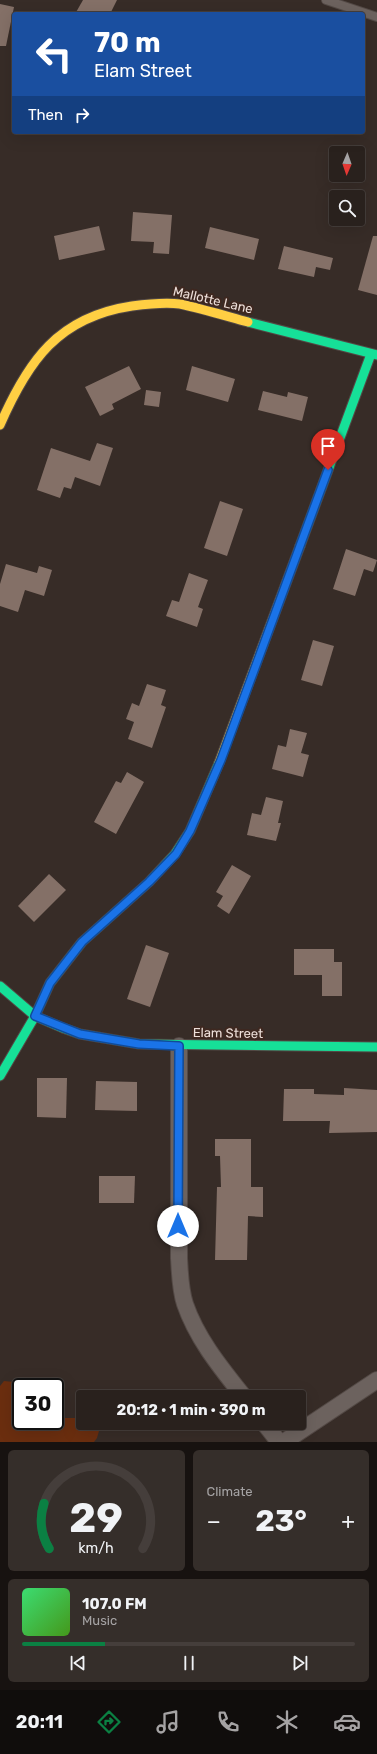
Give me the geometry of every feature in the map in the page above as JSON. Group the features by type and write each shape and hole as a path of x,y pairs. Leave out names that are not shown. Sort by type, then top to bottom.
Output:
{"street":[{"name":"Mallotte Lane","path":"0,425 16,386 28,368 55,338 68,328 85,319 128,305 151,302 179,304 374,355"},
{"path":"0,1076 35,1016 50,983 82,942 149,882 176,854 190,831 221,760 374,355"},
{"path":"0,986 35,1016"},
{"name":"Elam Street","path":"35,1016 80,1034 139,1044 179,1046 377,1047"},
{"path":"179,1046 178,1258 180,1283 185,1304 199,1334 216,1362 238,1390"},
{"path":"284,1442 377,1380"},
{"path":"270,1430 279,1442"}],"lane":[{"path":"326,0 362,12"},
{"path":"365,13 377,17"}],"shaded area":[{"path":"4,1381 12,1382 12,1430 64,1430 64,1418 76,1418 76,1430 99,1430 97,1438 94,1442 0,1442 0,1386"}],"building":[{"path":"83,0 117,0 111,12 76,12"},
{"path":"0,4 14,7 6,46 0,46"},
{"path":"133,212 172,215 169,254 153,253 154,242 131,241"},
{"path":"99,226 105,250 59,260 54,236"},
{"path":"210,227 259,239 254,260 205,248"},
{"path":"373,236 377,236 377,295 358,290"},
{"path":"284,246 333,258 330,270 316,267 314,277 278,269"},
{"path":"129,366 141,389 112,404 114,409 100,416 85,387"},
{"path":"192,366 235,379 228,402 186,390"},
{"path":"146,390 161,392 159,407 144,405"},
{"path":"263,391 287,397 288,392 308,397 302,421 258,410"},
{"path":"97,443 113,448 100,486 75,477 71,489 64,487 60,498 37,490 51,448 90,461"},
{"path":"220,501 243,509 227,556 204,548"},
{"path":"346,549 377,560 373,572 364,569 355,596 333,589"},
{"path":"6,564 37,573 39,566 52,570 44,596 25,590 18,612 0,606 0,584"},
{"path":"189,573 208,580 198,607 203,609 197,627 166,616 172,600 179,602"},
{"path":"313,640 334,646 322,686 301,680"},
{"path":"147,684 166,690 161,705 166,707 152,748 128,739 134,722 126,719 132,703 139,706"},
{"path":"290,729 307,733 301,753 309,755 303,777 272,769 278,745 286,747"},
{"path":"127,772 144,782 116,834 94,822 116,781 121,783"},
{"path":"266,797 283,801 278,823 281,823 276,841 247,835 252,813 261,815"},
{"path":"232,865 251,876 229,914 217,906 223,896 216,892"},
{"path":"49,874 66,890 34,922 18,906"},
{"path":"146,945 169,953 150,1007 127,999"},
{"path":"294,949 334,949 334,962 342,962 342,996 322,996 322,975 294,975"},
{"path":"37,1078 67,1078 66,1118 37,1117"},
{"path":"96,1081 137,1082 137,1111 95,1110"},
{"path":"344,1088 377,1090 377,1132 329,1133 330,1121 283,1121 284,1089 314,1089 314,1094 344,1095"},
{"path":"215,1139 251,1139 251,1187 263,1187 263,1217 248,1216 247,1260 215,1260 217,1187 221,1187 220,1156 215,1156"},
{"path":"99,1176 135,1176 134,1203 99,1203"}],"traffic: fast":[{"path":"248,322 377,355"},
{"path":"300,546 371,354"},
{"path":"0,1076 35,1016 50,983 82,942 149,882 175,854 190,831 219,763"},
{"path":"0,986 35,1016 63,1028 80,1034 139,1044 377,1047"}],"traffic: slow":[{"path":"0,425 22,381 35,362 49,346 65,332 84,320 106,312 132,306 168,303 189,306 248,322"},
{"path":"219,763 300,546"}],"route":[{"path":"178,1226 179,1046 139,1044 80,1034 35,1016 50,983 82,942 149,882 176,854 190,831 203,805 221,760 328,470"}]}
